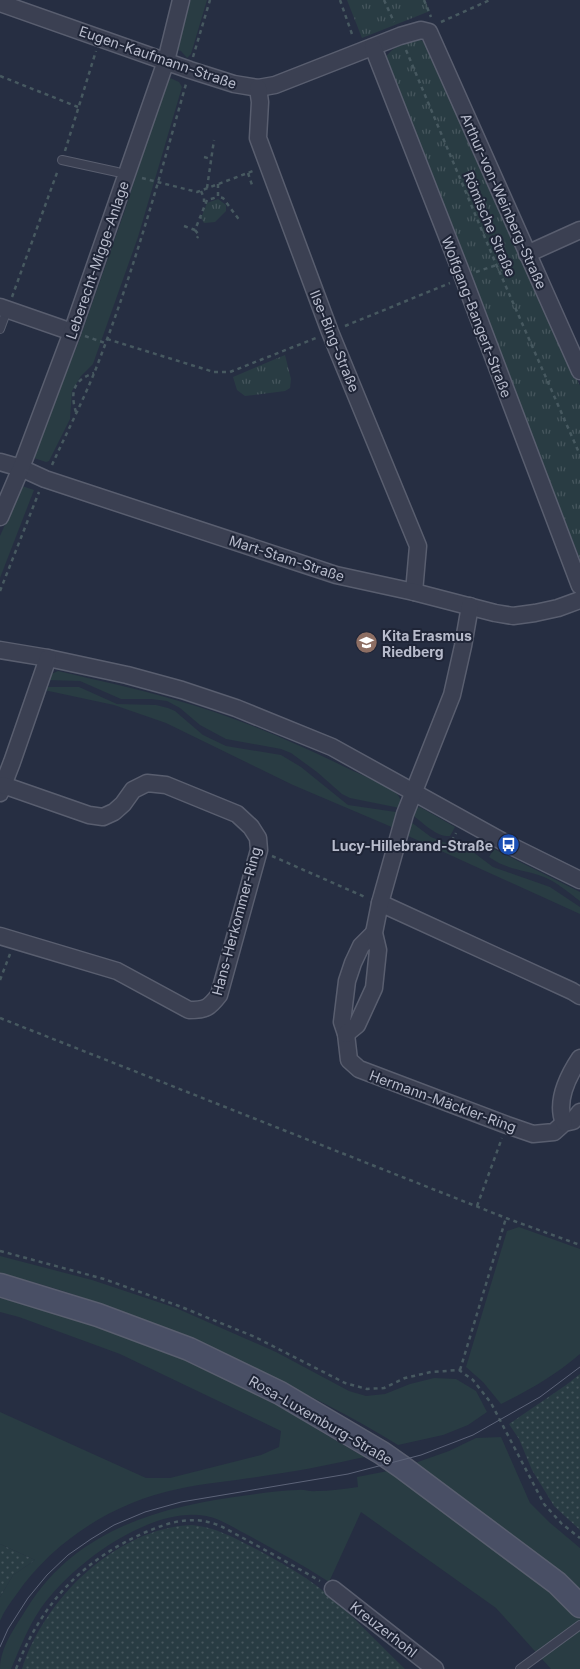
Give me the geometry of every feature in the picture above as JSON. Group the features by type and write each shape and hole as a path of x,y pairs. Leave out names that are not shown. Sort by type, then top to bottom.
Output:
{"main road":[{"name":"Rosa-Luxemburg-Straße","path":"0,1285 98,1314 180,1346 280,1393 382,1453 402,1467 558,1583 580,1606"}],"street":[{"name":"Leberecht-Migge-Anlage","path":"0,517 21,468 72,332 166,61 182,0"},
{"name":"Eugen-Kaufmann-Straße","path":"0,3 190,70 234,84 258,88 276,85 400,36 431,28"},
{"name":"Arthur-von-Weinberg-Straße","path":"431,28 527,254 580,371"},
{"name":"Wolfgang-Bangert-Straße","path":"366,50 463,278 580,586"},
{"name":"Ilse-Bing-Straße","path":"258,88 260,102 258,138 330,332 418,546 414,592"},
{"path":"527,254 580,230"},
{"path":"4,309 72,332"},
{"name":"Mart-Stam-Straße","path":"0,462 21,468 45,479 336,575 513,616 558,608 580,600"},
{"path":"413,790 452,695 470,606"},
{"path":"0,650 127,675 182,690 236,708 332,747 413,790 509,845 580,880"},
{"name":"Hans-Herkommer-Ring","path":"7,938 118,972 189,1010 202,1010 211,1006 219,995 259,850 258,838 251,827 237,814 166,785 147,783 133,790 123,804 114,812 104,817 89,815 2,789 48,658"},
{"name":"Hermann-Mäckler-Ring","path":"346,1034 357,1026 374,988 378,950 374,933 380,903 413,790"},
{"path":"380,903 572,990 580,996"},
{"name":"Hermann-Mäckler-Ring","path":"374,933 361,946 353,963 347,981 342,1022 346,1034 349,1060 359,1069 534,1134 554,1132 564,1123 573,1121 580,1112"},
{"path":"564,1123 560,1114 565,1085 580,1058"},
{"name":"Kreuzerhohl","path":"333,1589 435,1669"}],"lane":[{"path":"62,160 116,172"},
{"path":"0,329 4,309"},
{"path":"520,1669 580,1626"}],"path":[{"path":"0,591 45,479 94,373 107,339 159,181 210,0"},
{"path":"340,0 366,50"},
{"name":"Römische Straße","path":"384,0 496,264 580,455"},
{"path":"424,0 431,28 490,0"},
{"path":"4,309 62,160 100,38"},
{"path":"0,76 78,107"},
{"path":"207,188 214,140"},
{"path":"204,157 211,159"},
{"path":"159,181 197,192 268,164"},
{"path":"248,173 253,188"},
{"path":"218,184 218,196"},
{"path":"195,230 204,204 204,198 200,191"},
{"path":"204,204 207,200 218,196 223,198 240,221"},
{"path":"184,226 195,230 199,235 197,238"},
{"path":"107,339 214,372 230,372 496,264 527,254"},
{"path":"72,332 105,343"},
{"path":"76,412 73,398 75,389 82,378 94,373"},
{"path":"259,850 380,903"},
{"path":"0,980 7,938"},
{"path":"0,1018 506,1218 580,1245"},
{"path":"477,1206 507,1125"},
{"path":"460,1370 506,1218"},
{"path":"0,1251 104,1279 180,1306 255,1337 345,1384 367,1389 384,1388 405,1378 431,1372 460,1370 473,1380 491,1402 544,1504 562,1524 580,1538"},
{"path":"16,1669 34,1628 65,1587 85,1568 123,1542 158,1526 172,1522 188,1520 214,1523 333,1589"}],"green space":[{"path":"190,0 207,0 191,54 187,58 181,51 177,50"},
{"path":"347,0 425,0 430,11 362,38"},
{"path":"417,38 430,45 580,386 580,559 384,60 394,48"},
{"path":"168,77 179,82 182,87 138,237 93,364 81,376 72,391 70,419 49,461 46,462 34,458 79,341 125,210"},
{"path":"218,199 226,205 226,211 215,222 204,223 201,218 207,203"},
{"path":"285,355 291,379 290,388 285,391 245,396 237,390 233,377"},
{"path":"22,486 34,490 0,578 0,536"},
{"path":"58,671 172,699 218,713 262,730 387,787 398,796 400,808 350,798 342,794 291,753 281,749 226,739 200,725 180,708 167,701 121,699 80,681 47,680 49,675"},
{"path":"44,687 79,687 117,704 156,705 168,708 175,711 203,735 226,746 281,755 301,767 348,805 396,812 398,815 394,828 293,785 166,723 114,705 44,690"},
{"path":"420,807 455,827 450,836 434,832 411,814 415,808"},
{"path":"411,822 431,837 469,849 493,867 550,887 580,907 580,914 406,835"},
{"path":"494,849 580,892 580,901 549,879 496,862 489,857"},
{"path":"519,1227 580,1249 580,1354 542,1382 501,1404 483,1382 466,1367 507,1231"},
{"path":"0,1256 92,1280 176,1308 276,1352 349,1391 366,1396 385,1394 410,1384 434,1378 456,1379 476,1391 487,1412 468,1425 443,1435 398,1445 312,1397 168,1331 85,1298 0,1274"},
{"path":"0,1298 37,1306 73,1317 144,1342 179,1357 280,1407 365,1457 264,1476 178,1489 131,1503 87,1527 48,1557 16,1595 5,1610 0,1621 0,1597 13,1575 35,1560 0,1544 0,1412 146,1478 170,1478 261,1455 279,1447 281,1431 120,1354 19,1317 0,1312"},
{"path":"580,1374 580,1530 554,1506 532,1470 519,1439 509,1424"},
{"path":"501,1437 530,1503 580,1548 580,1592 568,1579 525,1544 415,1463 449,1451 476,1438"},
{"path":"393,1470 552,1591 580,1618 580,1669 551,1669 496,1608 361,1512 329,1582 277,1551 211,1517 184,1515 161,1520 137,1529 92,1557 55,1591 32,1623 11,1669 0,1669 9,1637 47,1581 71,1558 96,1540 154,1514 185,1506 279,1491 327,1491 358,1487 357,1477"},
{"path":"192,1525 209,1528 233,1537 306,1578 342,1607 405,1669 22,1669 47,1617 65,1593 87,1572 111,1553 136,1539 164,1529"},
{"path":"0,1544 35,1560 13,1575 0,1597"}],"tram line":[{"path":"0,1647 8,1629 28,1598 47,1575 68,1555 114,1525 145,1512 181,1502 348,1474 421,1455 473,1435 540,1397 580,1367"}],"place":[{"name":"Kita Erasmus Riedberg","path":"366,643"},
{"name":"Lucy-Hillebrand-Straße","path":"509,845"}]}
